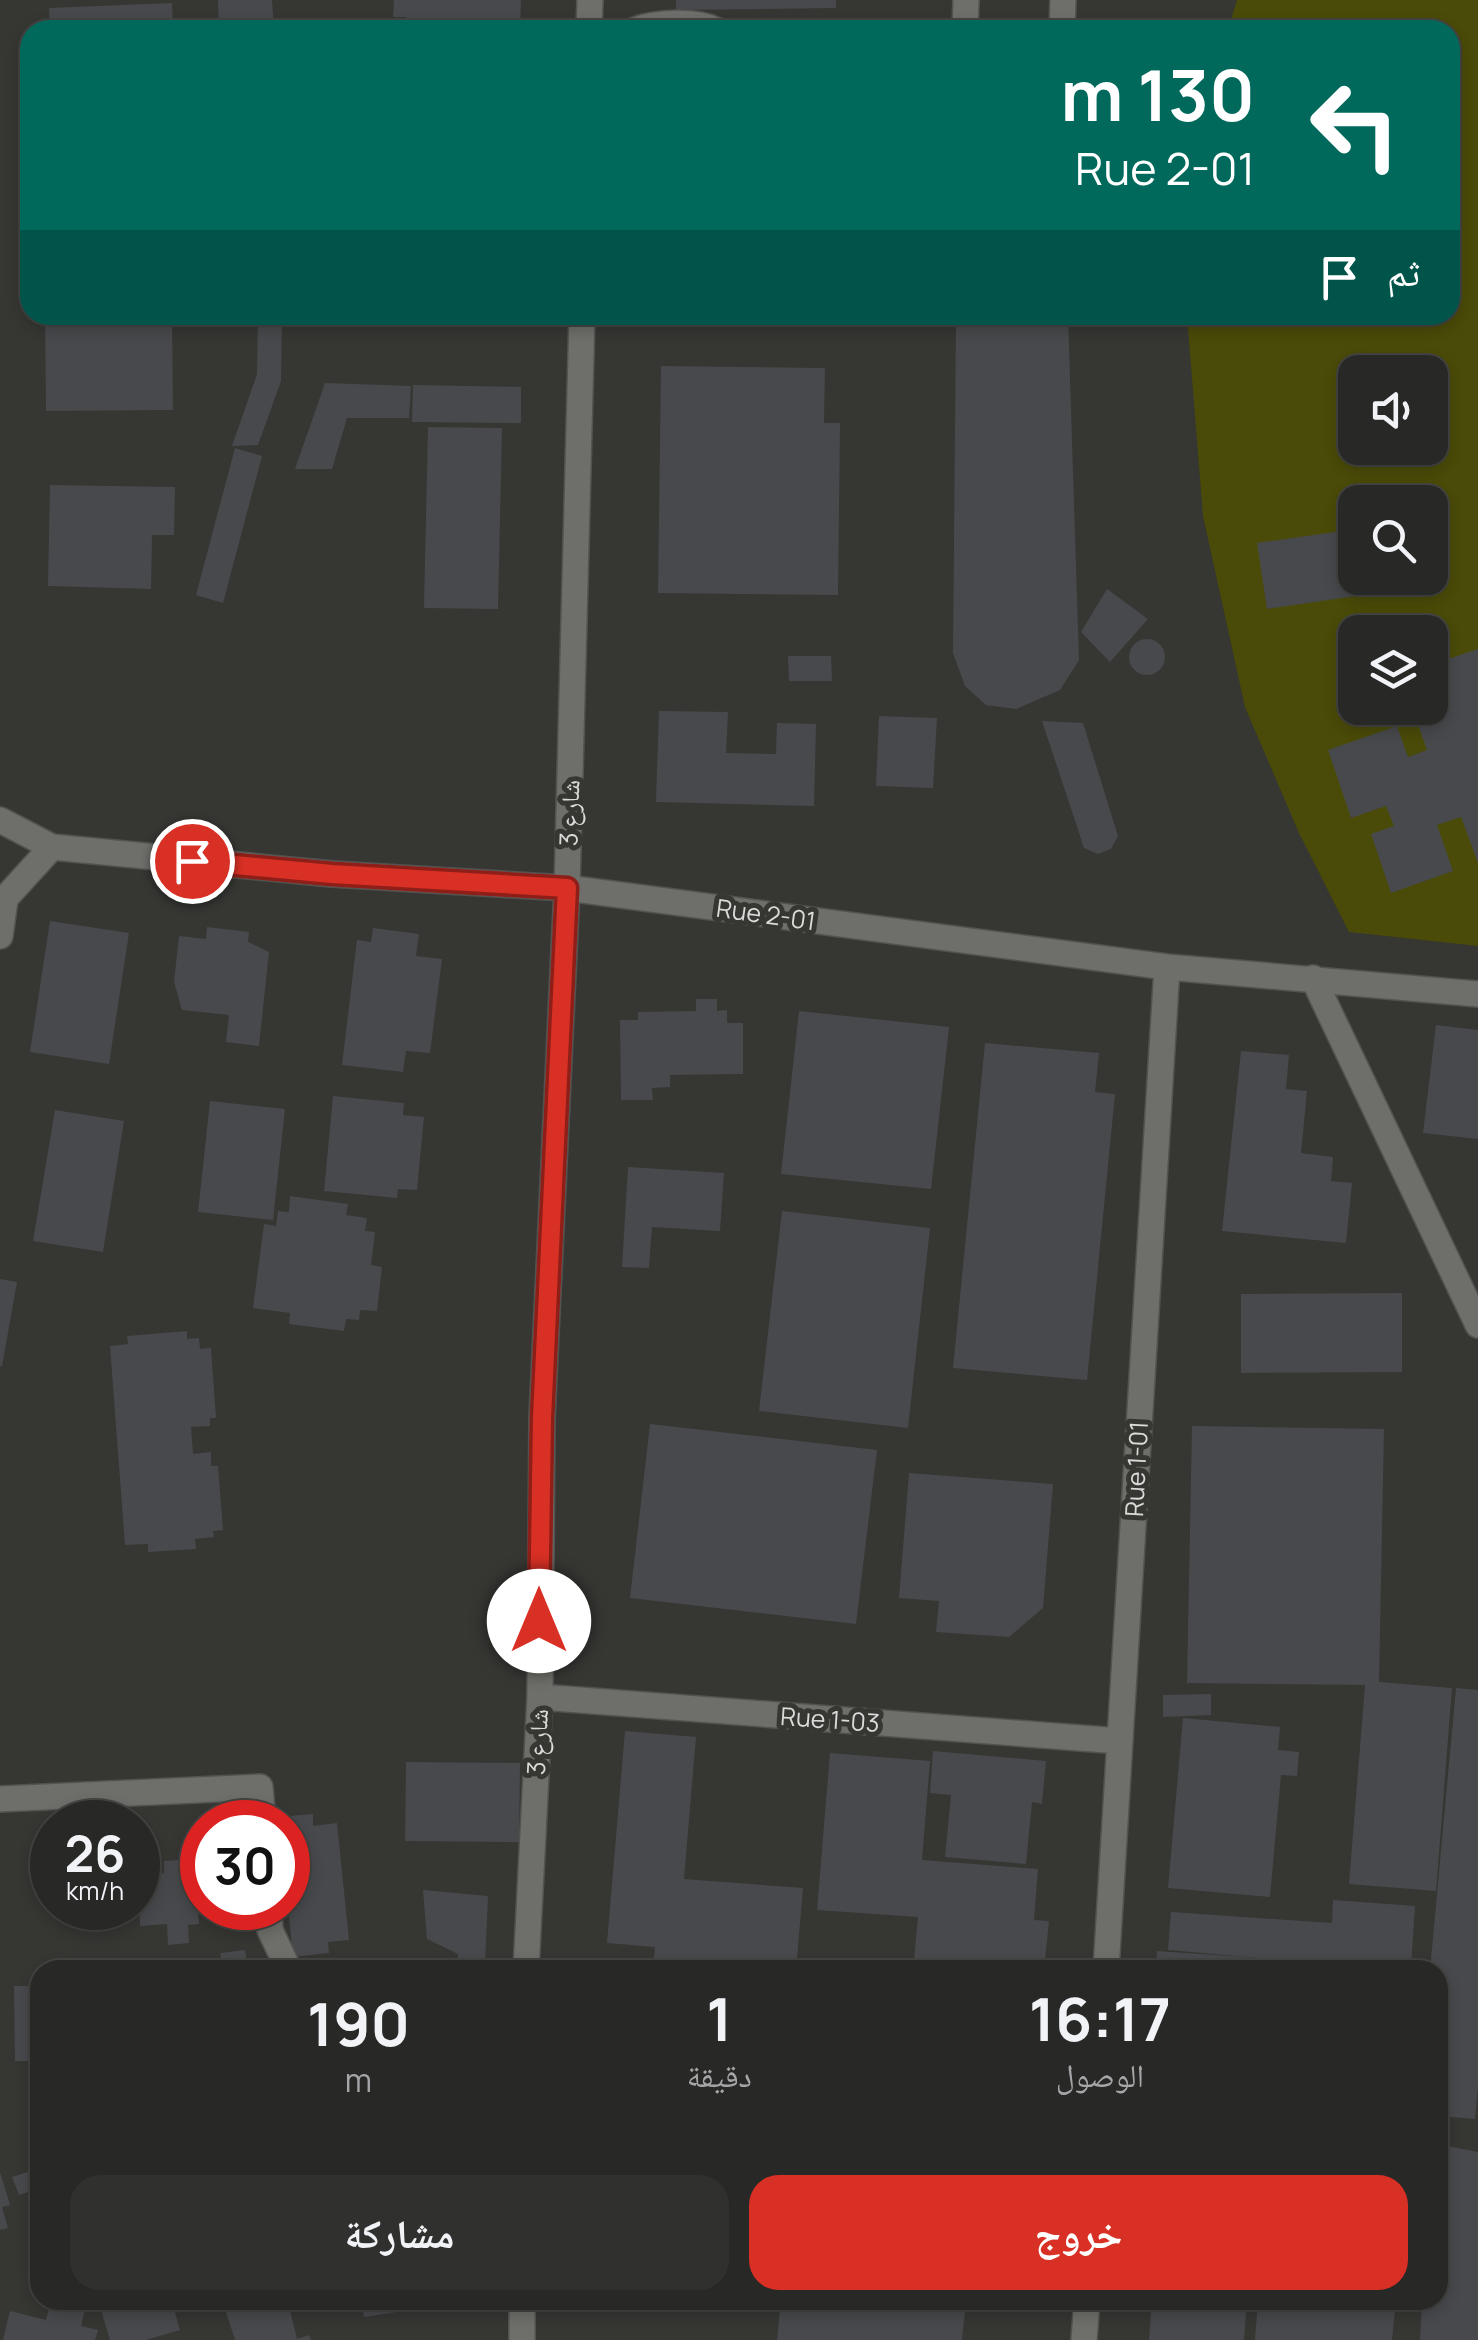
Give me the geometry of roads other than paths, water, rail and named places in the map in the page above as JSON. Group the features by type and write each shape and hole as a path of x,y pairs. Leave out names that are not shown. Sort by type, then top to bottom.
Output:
{"street":[{"name":"شارع 3","path":"527,1960 540,1697 542,1418 567,888 582,325"},
{"path":"0,820 52,847 2,902 0,936"},
{"name":"Rue 2-01","path":"52,847 332,874 567,888 1166,967 1478,994"},
{"name":"Rue 1-01","path":"1107,1960 1166,967"},
{"path":"1314,978 1478,1325"},
{"name":"Rue 1-03","path":"540,1697 1120,1741"},
{"path":"0,1799 260,1788 261,1800"},
{"path":"270,1930 284,1960"},
{"path":"522,2310 522,2340"},
{"path":"1084,2340 1086,2310"}]}
